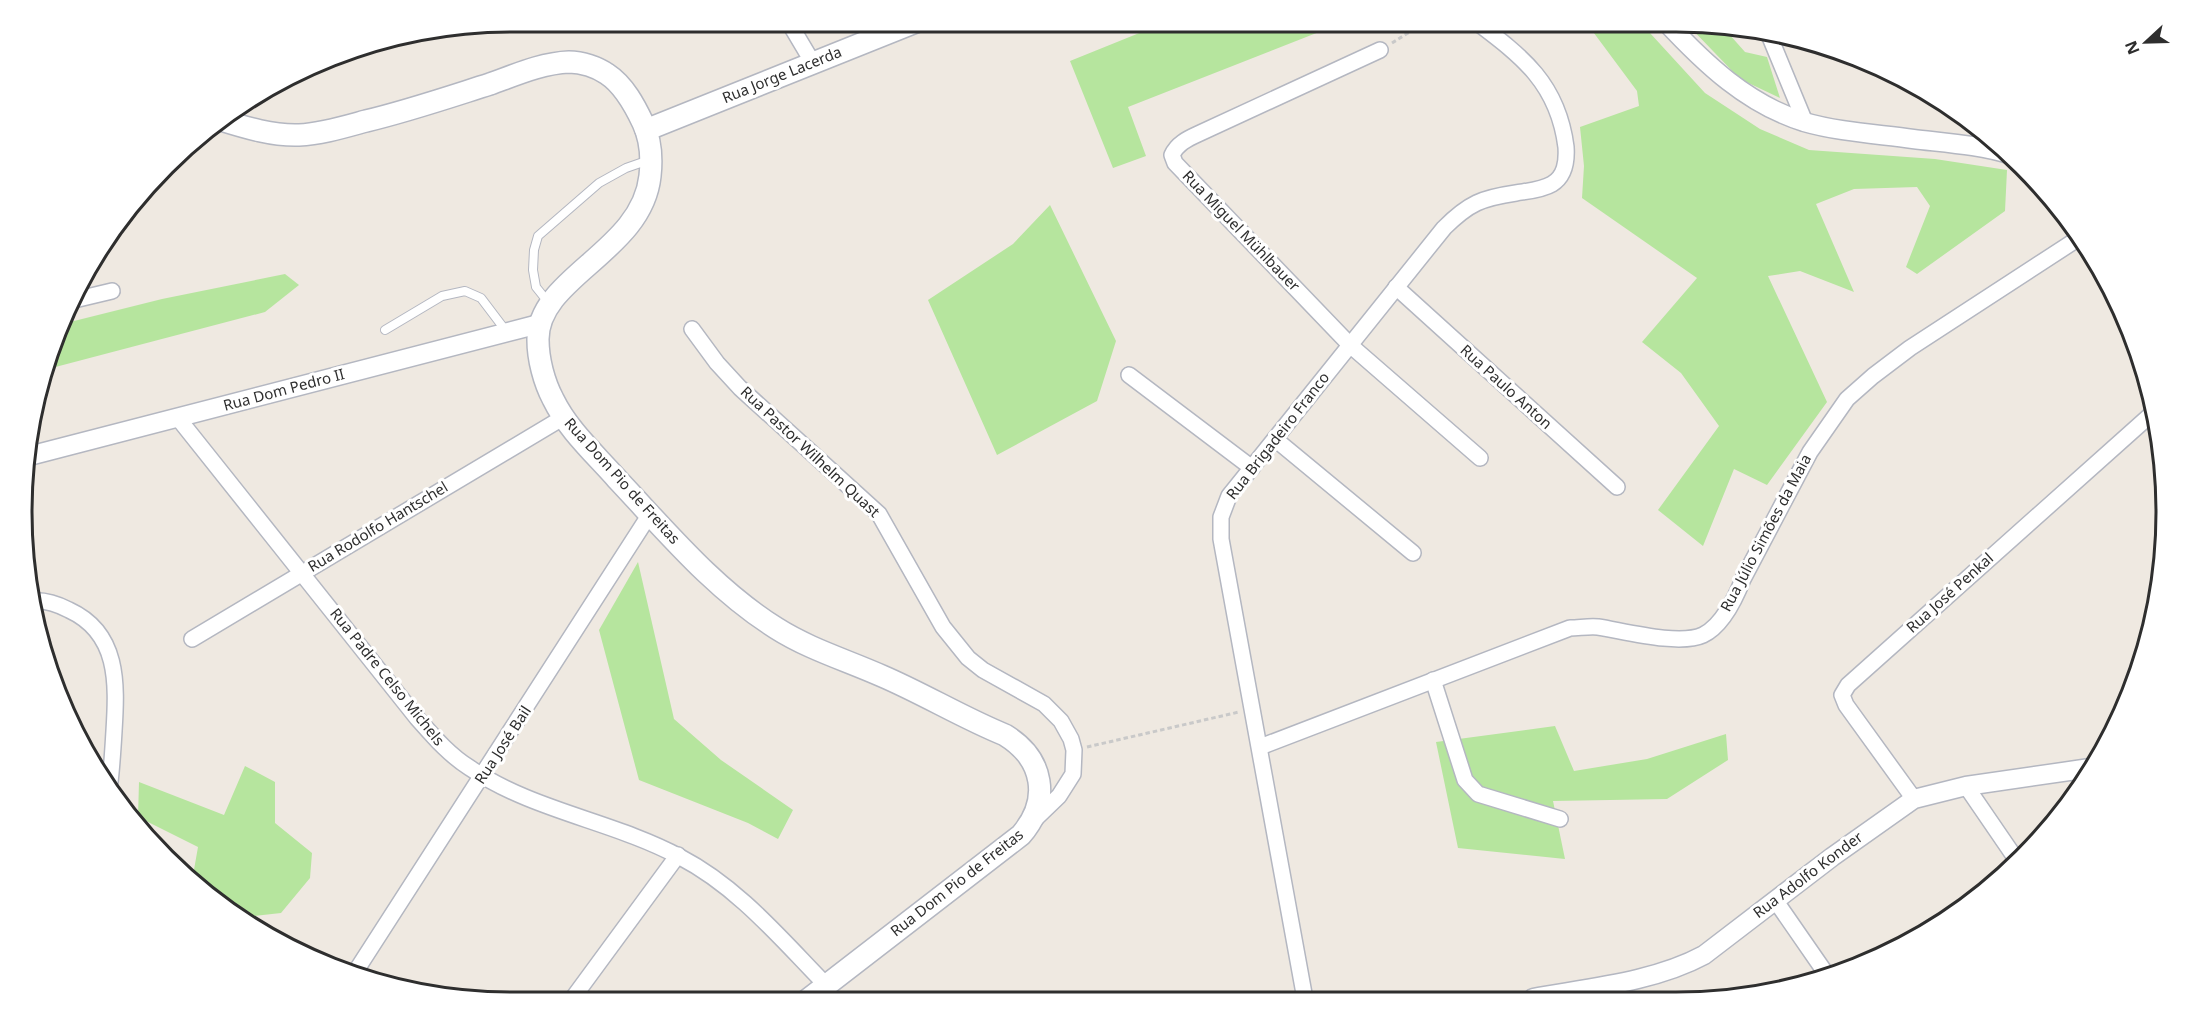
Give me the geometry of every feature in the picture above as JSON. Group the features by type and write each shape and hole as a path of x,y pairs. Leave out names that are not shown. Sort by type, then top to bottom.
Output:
{"main road":[{"name":"Rua Jorge Lacerda","path":"646,130 890,32"},
{"name":"Rua Dom Pio de Freitas","path":"230,123 274,133 296,135 321,132 412,109 531,70 572,62 591,66 609,75 624,90 636,108 646,130 652,158 649,184 639,210 624,232 565,286 549,304 539,324 540,359 553,400 564,417 650,514 705,573 726,591 779,630 840,660 880,675 1019,743 1028,753 1037,770 1038,805 1032,822 1021,834 818,992"}],"street":[{"path":"795,32 813,63"},
{"name":"Rua Brigadeiro Franco","path":"1304,992 1220,528 1224,507 1229,496 1444,228 1468,206 1480,200 1529,191 1551,184 1559,178 1567,161 1559,115 1551,94 1521,57 1489,32"},
{"path":"1675,32 1697,55 1735,87 1760,103 1805,122 1872,134 1975,146 1992,150"},
{"path":"1772,41 1805,122"},
{"name":"Rua Miguel Mühlbauer","path":"1350,345 1175,163 1172,155 1175,148 1191,137 1380,50"},
{"name":"Rua Júlio Simões da Maia","path":"1260,747 1570,628 1595,627 1660,638 1703,635 1718,622 1736,597 1743,579 1809,452 1847,399 1872,376 1910,348 2073,242"},
{"name":"Rua Paulo Anton","path":"1396,287 1617,487"},
{"path":"81,298 112,291"},
{"name":"Rua Dom Pedro II","path":"35,454 539,324"},
{"name":"Rua Pastor Wilhelm Quast","path":"692,329 717,363 740,388 879,514 932,608 955,643 983,670 1054,712 1066,729 1074,750"},
{"path":"1350,345 1480,458"},
{"path":"1129,375 1252,468"},
{"name":"Rua Rodolfo Hantschel","path":"192,639 564,417"},
{"name":"Rua Padre Celso Michels","path":"178,418 428,730 458,760 482,777 509,790 678,855 713,877 743,901 826,986"},
{"name":"Rua José Penkal","path":"1914,799 1846,705 1842,695 1848,685 2147,418"},
{"path":"1275,439 1413,553"},
{"name":"Rua José Bail","path":"359,967 650,514"},
{"path":"41,602 58,605 80,615 103,638 113,667 116,697 110,775"},
{"path":"1433,680 1465,780 1478,794 1560,819"},
{"path":"1032,822 1068,784 1073,774 1074,750"},
{"name":"Rua Adolfo Konder","path":"1608,992 1650,975 1689,963 1704,955 1885,818 1914,799 1966,786 2081,769"},
{"path":"1966,786 2013,854"},
{"path":"577,992 678,855"},
{"path":"1775,900 1823,969"}],"lane":[{"path":"549,304 536,287 533,270 534,250 538,236 599,183 626,168 652,158"},
{"path":"385,330 442,296 465,291 481,298 507,332"}],"path":[{"path":"1380,50 1409,32"},
{"path":"1074,750 1252,709"}],"green space":[{"path":"1142,32 1319,32 1128,107 1146,156 1113,168 1070,61"},
{"path":"1593,32 1649,32 1705,93 1760,129 1809,150 1935,159 2007,170 2005,211 1917,274 1906,267 1930,206 1917,187 1854,189 1816,204 1854,292 1800,271 1768,276 1827,402 1767,485 1734,469 1703,546 1658,510 1719,426 1681,373 1642,342 1697,278 1582,198 1584,166 1580,127 1639,106 1637,91"},
{"path":"1695,33 1730,35 1745,52 1767,57 1780,98 1740,79"},
{"path":"1050,205 1116,341 1097,401 997,455 928,300 1013,244"},
{"path":"285,274 299,285 265,312 54,367 71,322 162,299"},
{"path":"638,562 674,719 721,760 793,810 778,839 748,823 639,780 599,630"},
{"path":"1555,726 1574,771 1647,759 1726,734 1728,760 1667,799 1553,801 1565,859 1458,848 1436,742"},
{"path":"245,766 275,782 275,823 312,853 310,878 281,913 253,916 194,871 198,847 145,820 138,813 139,782 224,815"}]}
